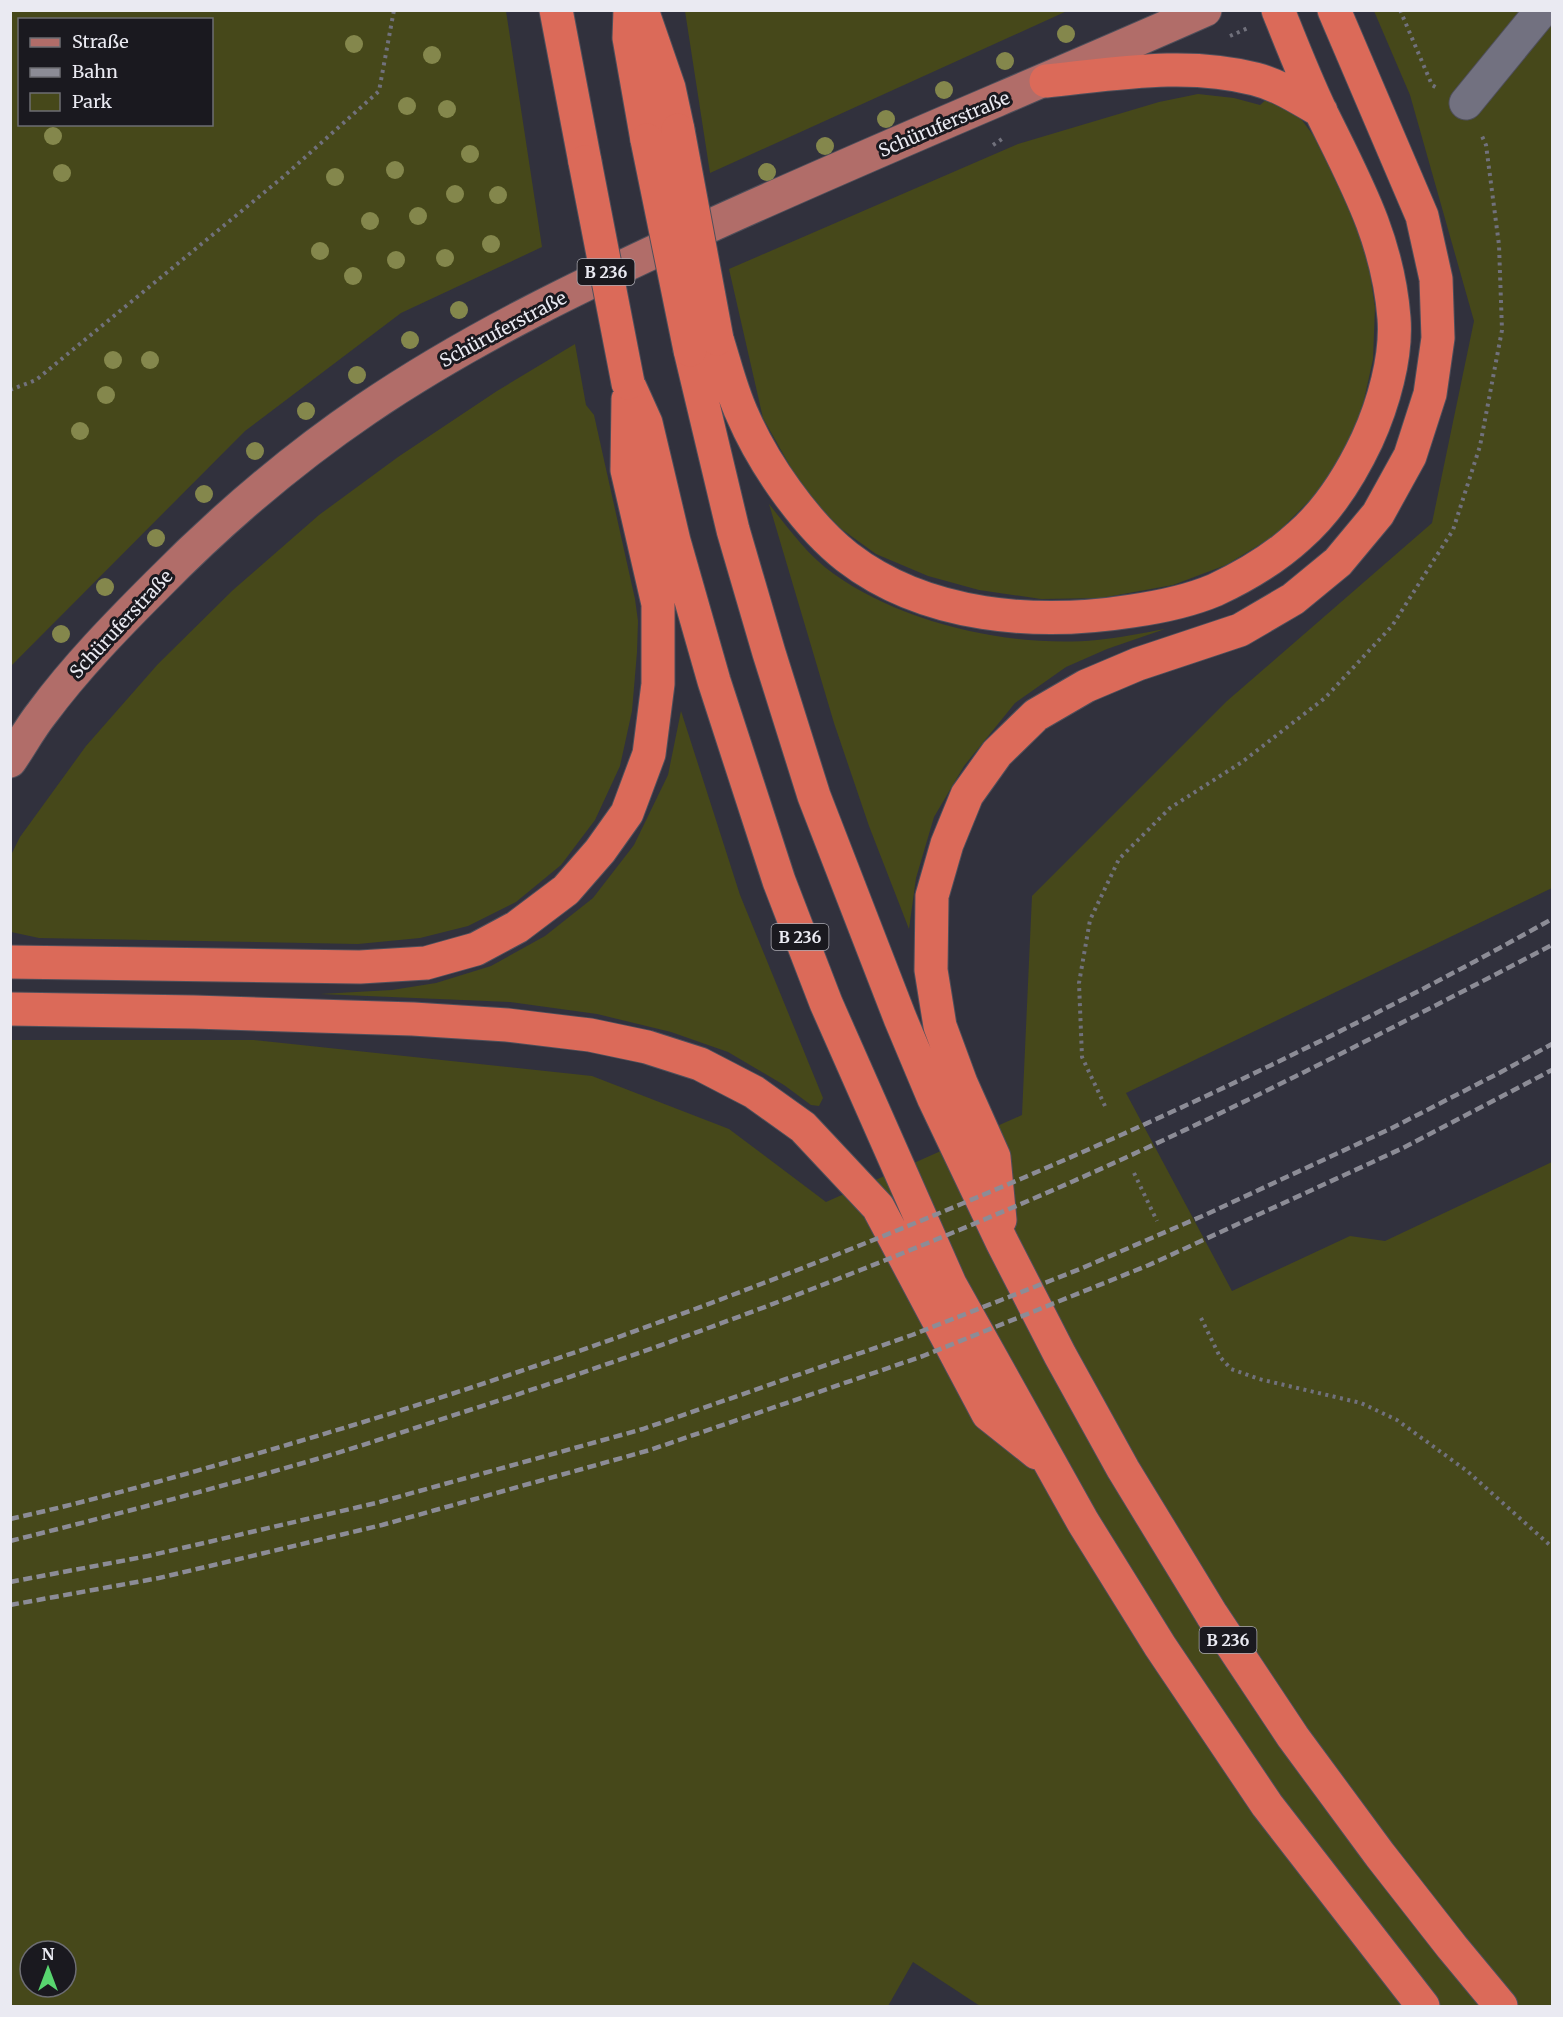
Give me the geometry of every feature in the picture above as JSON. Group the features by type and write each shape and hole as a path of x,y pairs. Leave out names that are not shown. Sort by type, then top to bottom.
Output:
{"highway":[{"name":"B 236","path":"556,10 628,383 646,423 674,541 714,681 779,881 826,1003 950,1284 1083,1522 1160,1646 1267,1805 1423,2007"},
{"name":"B 236","path":"630,10 629,38 647,140 704,345 733,530 813,796 934,1099 1002,1242 1060,1355 1122,1469 1212,1615 1293,1737 1359,1828 1501,2007"},
{"path":"642,10 669,88 678,130 704,345 761,452 816,528 848,558 901,590 965,609 1038,618 1102,616 1165,606 1214,590 1260,566 1299,536 1333,501 1358,460 1378,417 1390,374 1395,322 1388,267 1372,219 1349,165 1321,111 1278,10"},
{"path":"1002,1242 994,1158 961,1083 940,1026 931,970 932,896 947,844 967,795 997,753 1036,715 1086,686 1138,664 1240,630 1293,599 1338,562 1378,514 1410,456 1430,394 1438,338 1436,279 1422,216 1334,10"},
{"path":"1046,81 1158,69 1215,71 1257,79 1286,91 1321,111"},
{"path":"10,962 360,967 426,963 476,949 517,927 566,890 600,851 627,813 649,754 658,684 658,604 627,470 628,383"},
{"path":"10,1009 413,1019 507,1025 590,1035 647,1047 700,1064 754,1092 803,1127 878,1207 988,1414 1049,1462"}],"main road":[{"name":"Schüruferstraße","path":"10,761 41,714 103,639 192,550 263,487 365,409 465,346 626,265 788,190 1046,81 1205,10"}],"lane":[{"path":"1466,103 1542,10"}],"path":[{"path":"10,390 36,380 283,177 379,91 394,10"},
{"path":"1400,10 1432,85 1466,103"},
{"path":"1134,1173 1157,1221"},
{"path":"1201,1318 1220,1357 1231,1369 1259,1379 1361,1403 1397,1420 1467,1471 1552,1547"}],"green space":[{"path":"11,10 506,11 542,247 401,313 245,431 11,666"},
{"path":"685,10 1067,11 710,173"},
{"path":"1374,11 1552,11 1552,888 1126,1093 1232,1291 1350,1236 1385,1241 1552,1162 1552,2006 980,2006 913,1962 888,2006 11,2006 11,1040 254,1040 592,1076 729,1129 826,1202 1022,1115 1032,896 1227,701 1432,523 1474,321 1410,95"},
{"path":"1198,94 1234,98 1260,105 1268,98 1301,119 1322,147 1350,210 1368,261 1375,307 1373,359 1362,409 1346,449 1316,494 1274,536 1226,565 1173,585 1101,598 1041,599 979,590 928,576 876,554 840,528 804,491 763,418 729,269 1018,144 1159,102"},
{"path":"575,344 586,405 594,415 638,621 632,711 620,766 595,820 561,865 516,902 468,926 420,938 358,944 39,938 11,932 11,855 20,837 86,746 158,664 233,590 319,515 398,457 497,391"},
{"path":"769,504 807,551 834,574 862,592 926,619 995,636 1064,642 1122,637 1165,629 1107,649 1066,667 1015,703 964,766 934,817 916,878 909,929 869,826 834,723"},
{"path":"681,711 740,895 823,1098 819,1106 811,1105 784,1085 728,1052 671,1032 597,1014 510,1002 320,994 392,990 436,983 491,966 545,936 593,898 634,845 668,775"}],"railway":[{"path":"10,1519 192,1472 432,1400 610,1340 833,1256 1043,1169 1250,1075 1352,1025 1552,919"},
{"path":"10,1541 207,1490 356,1447 676,1340 824,1284 971,1225 1173,1136 1552,945"},
{"path":"10,1582 148,1556 376,1503 643,1429 912,1335 1080,1269 1207,1214 1392,1128 1552,1044"},
{"path":"10,1605 159,1578 382,1525 650,1450 923,1356 1149,1265 1403,1148 1552,1070"}]}
